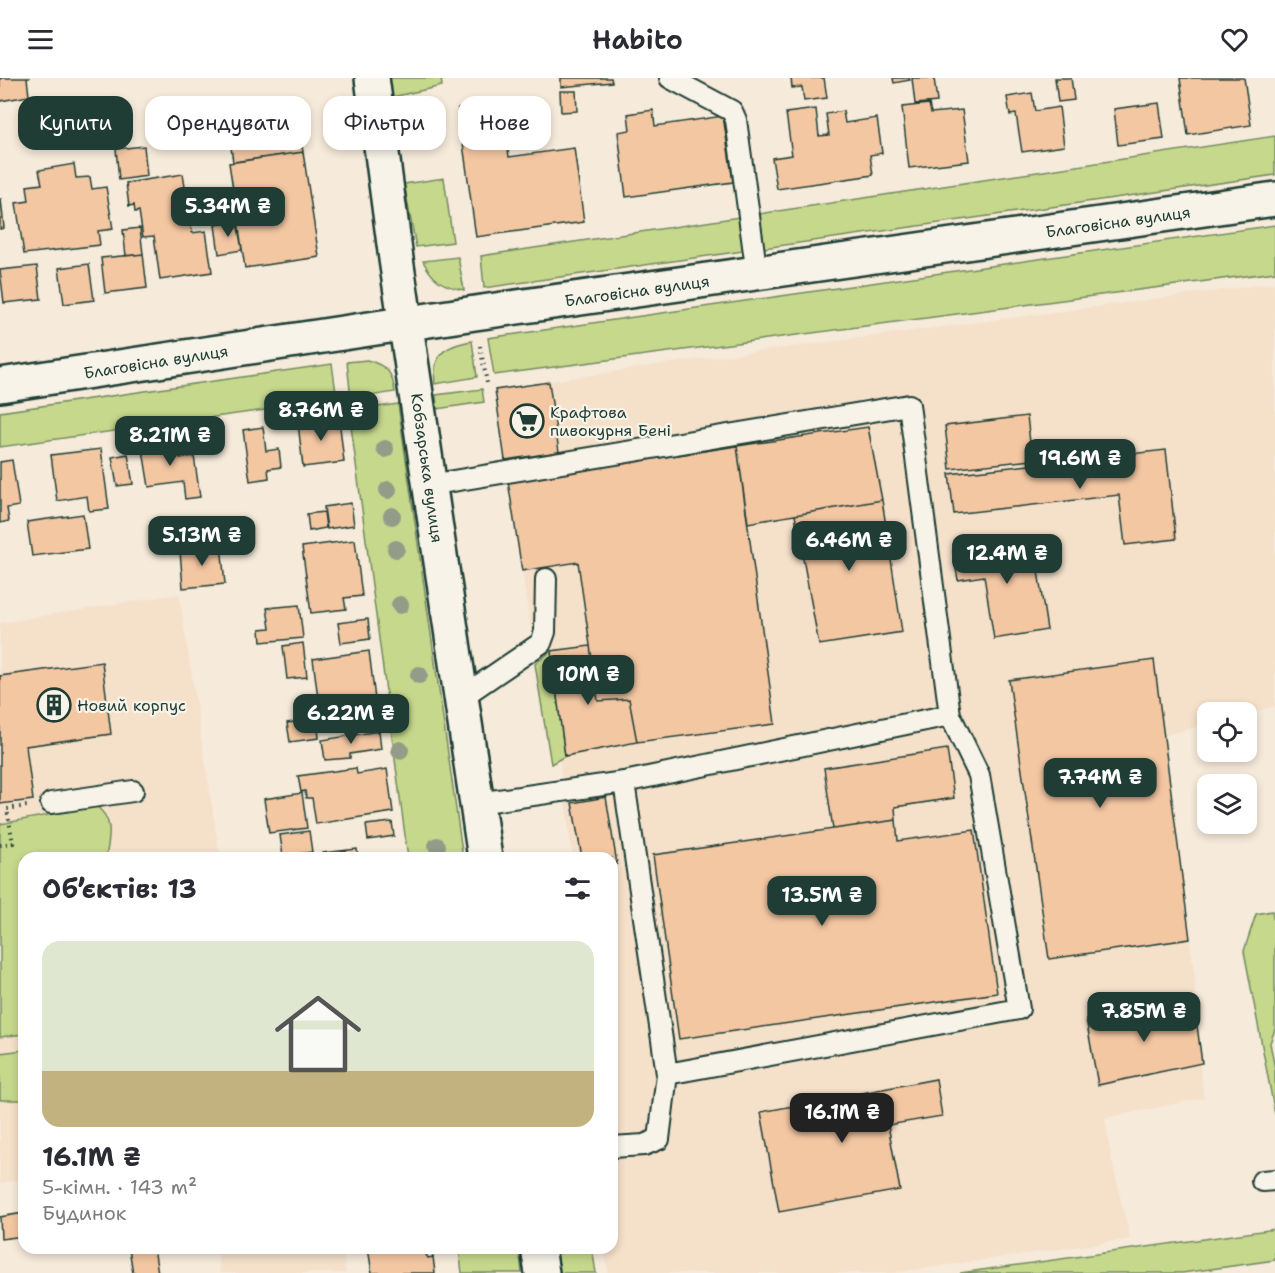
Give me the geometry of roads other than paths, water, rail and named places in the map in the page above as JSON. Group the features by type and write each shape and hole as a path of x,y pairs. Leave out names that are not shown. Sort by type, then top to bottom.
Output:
{"main road":[{"name":"Кобзарська вулиця","path":"372,78 429,485 484,852"},
{"name":"Благовісна вулиця","path":"0,386 406,324 1275,199"},
{"path":"539,1254 542,1273"}],"lane":[{"path":"670,78 732,111 736,120 758,275"},
{"path":"429,485 909,405 950,715 979,776 1019,1009 667,1074"},
{"path":"462,698 540,643 545,632 546,579"},
{"path":"477,802 624,782 950,715"},
{"path":"618,1147 644,1145 659,1138 667,1074 624,782"},
{"path":"51,803 133,791"}],"place":[{"name":"Крафтова пивокурня Бені","path":"527,421"},
{"name":"Новий корпус","path":"54,705"}]}
